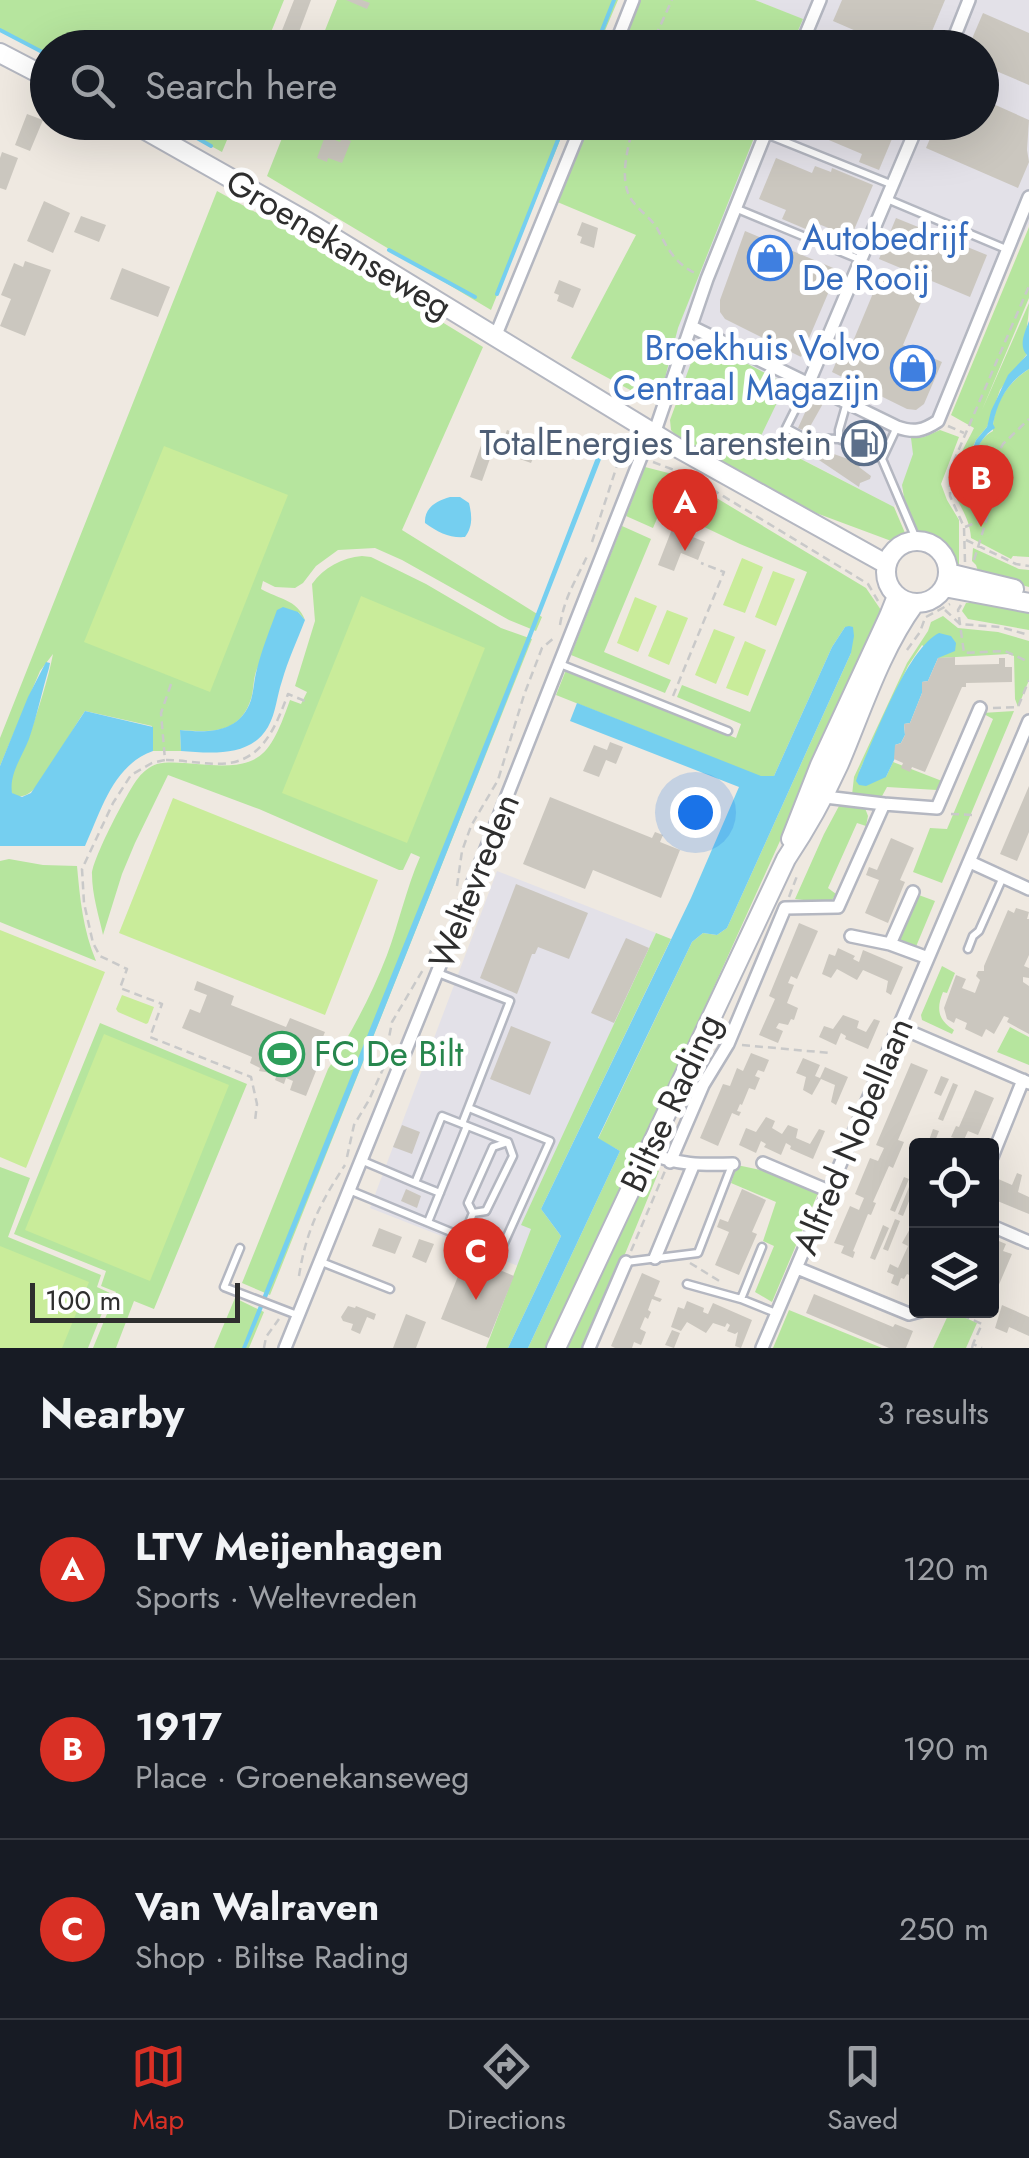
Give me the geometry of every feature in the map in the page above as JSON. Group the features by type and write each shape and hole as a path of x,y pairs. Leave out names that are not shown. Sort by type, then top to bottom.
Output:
{"main road":[{"path":"0,53 30,69"},
{"name":"Groenekanseweg","path":"162,140 306,222 654,434 803,516 890,558"},
{"path":"916,541 936,547 942,554 947,564 946,580 936,596 912,605 887,582 890,558 908,542 916,541"},
{"path":"946,580 1029,592"},
{"path":"971,585 1029,603"},
{"name":"Biltse Rading","path":"556,1348 786,859 807,826 815,796 837,769 895,619 912,605"}],"street":[{"path":"621,30 633,0"},
{"path":"808,30 820,0"},
{"path":"958,30 970,0"},
{"name":"Groenekanseweg","path":"495,337 576,140"},
{"name":"Weltevreden","path":"284,1348 641,457 654,434 707,279 762,140"},
{"path":"809,382 910,140"},
{"path":"692,326 897,427 917,432 938,421 1029,197"},
{"path":"815,796 937,808 980,708"},
{"name":"Alfred Nobellaan","path":"762,1348 1029,721"},
{"path":"670,1162 703,1086 728,1044 785,908 838,907 884,804"},
{"path":"970,862 1029,889"},
{"path":"890,944 913,892"},
{"path":"851,936 890,944 928,958"},
{"path":"899,1026 1026,1082 999,1142"},
{"path":"648,1152 670,1162 693,1166 733,1164"},
{"path":"763,1164 829,1191"},
{"path":"655,1258 693,1166"},
{"path":"997,1228 1029,1242"},
{"path":"589,1348 626,1262"},
{"path":"796,1268 909,1314"}],"lane":[{"path":"794,140 893,185"},
{"path":"887,199 1006,249"},
{"path":"734,208 861,260"},
{"path":"809,382 786,428 806,438 839,438 852,444"},
{"path":"839,438 847,402"},
{"path":"882,460 897,427"},
{"path":"871,454 882,460 916,541"},
{"path":"560,664 728,730"},
{"path":"968,949 1002,877"},
{"path":"428,1222 510,1001 437,973"},
{"path":"348,1190 500,1252 550,1141 469,1108"},
{"path":"415,1183 442,1116 508,1142 513,1156 486,1211 473,1213"},
{"path":"463,1237 473,1213 468,1203 493,1147 508,1142"},
{"path":"360,1160 440,1193"},
{"path":"626,1262 698,1253 733,1164"},
{"path":"240,1248 224,1287 298,1315"},
{"name":"Alfred Nobellaan","path":"741,1298 762,1248"},
{"path":"319,1261 390,1290"},
{"path":"687,1284 741,1298 777,1314"}],"path":[{"path":"658,30 672,0"},
{"path":"631,140 625,179 628,195 654,224 675,258 707,279"},
{"path":"1029,286 950,470 949,481 950,496 964,527 964,539 1016,564 1029,566"},
{"path":"1029,418 1003,444 993,462 971,585 958,610 964,653 1005,651 1029,662"},
{"path":"938,421 965,434"},
{"name":"Weltevreden","path":"456,887 471,826 498,780 542,648 559,631 563,605 592,544 626,443 641,457"},
{"path":"641,457 690,476 868,584 895,619 912,605"},
{"path":"964,527 986,518"},
{"path":"668,706 724,572 701,563"},
{"path":"944,609 960,624 1000,626 1029,635"},
{"path":"980,708 1018,707 1029,680"},
{"path":"165,760 161,713 171,684"},
{"path":"255,1121 257,1104 251,1077 150,1037 162,1004 120,988 128,968 100,956 84,903 82,868 131,775 165,760 229,763 247,756 275,728 288,694 306,701"},
{"path":"937,808 941,813 989,817"},
{"name":"Weltevreden","path":"299,1279 307,1236 327,1191 345,1164 354,1125 383,1068 392,1022 424,968 438,932"},
{"path":"728,1044 830,1052"},
{"path":"626,1262 670,1162"},
{"path":"688,1255 691,1265 726,1284 747,1284"},
{"path":"264,1348 266,1337 283,1310"},
{"path":"968,1318 982,1324 972,1346 982,1348"}],"shaded area":[{"path":"755,0 1029,0 1029,223 894,507 759,437 658,393 676,328 753,140 999,140 999,30 798,30 802,19"},
{"path":"497,871 656,933 522,1225 532,1228 518,1266 370,1208"}],"green space":[{"path":"0,0 284,0 272,30 30,30 30,47 0,30"},
{"path":"337,0 618,0 605,30 325,30"},
{"path":"638,0 755,0 803,19 798,30 626,30"},
{"path":"200,140 227,140 222,152"},
{"path":"281,140 560,140 491,310 267,176"},
{"path":"580,140 753,140 678,328 658,405 571,358 636,235 555,201"},
{"path":"217,191 317,246 483,347 402,530 542,617 536,631 375,548 338,550 295,588 275,587 263,581 261,589 292,604 305,620 298,612 266,654 256,673 251,699 239,719 213,731 180,730 181,751 153,751 152,726 85,711 41,781 28,794 14,795 10,788 12,777 29,737 53,654 40,671 0,766 0,738"},
{"path":"1029,227 1029,298 982,410 1029,303 1027,354 1000,390 987,427 968,458 962,488 971,485 975,454 993,431 995,413 1003,396 1029,369 1029,557 1011,559 971,538 953,481 974,428 951,415"},
{"path":"710,344 786,384 760,438 894,507 908,540 894,542 816,513 680,440 671,430 670,420 695,352"},
{"path":"940,430 959,437 941,484 959,520 959,569 940,545 919,537 905,504 902,485 913,454 911,438"},
{"path":"164,446 288,495 210,692 84,642"},
{"path":"645,467 680,476 866,588 883,613 548,1348 528,1348 620,1151 598,1139 692,942 703,933 717,935 727,928 851,653 845,627 832,647 774,776 761,777 556,695 566,670 736,738 741,724 677,697 682,685 750,712 807,572 662,507 653,528 626,516"},
{"path":"622,526 651,539 604,652 671,680 665,693 571,655"},
{"path":"973,548 1029,570 1029,587 979,574 972,561"},
{"path":"362,556 426,584 501,628 532,639 270,1295 242,1283 328,1069 361,1014 381,970 420,857 411,853 403,870 399,870 259,809 168,775 122,874 103,935 92,874 119,810 147,769 166,763 235,765 248,762 268,748 290,700 301,704 307,692 295,686 315,621 312,584 334,564"},
{"path":"742,558 763,567 745,613 723,605"},
{"path":"773,571 795,579 776,626 755,617"},
{"path":"361,596 485,648 407,843 282,793"},
{"path":"635,597 657,606 638,652 617,643"},
{"path":"966,603 1029,612 1029,630 968,619 962,611"},
{"path":"667,610 688,618 669,665 648,656"},
{"path":"943,616 958,628 998,632 1029,641 1029,680 1018,707 1014,656 939,658 922,645 908,666 859,772 886,777 893,762 942,781 937,790 887,787 881,798 852,795 854,777 907,663 931,622"},
{"path":"714,629 735,637 716,684 695,675"},
{"path":"745,641 766,650 748,696 726,688"},
{"path":"1014,711 942,883 913,872 930,828 947,829 993,719 982,713"},
{"path":"173,798 378,880 325,1015 119,933"},
{"path":"839,806 865,808 868,816 866,826 857,823 828,888 836,894 830,903 795,899"},
{"path":"0,861 77,866 85,926 96,961 0,922"},
{"path":"916,894 935,901 915,949 899,942 898,932"},
{"path":"0,930 105,972 26,1168 0,1157"},
{"path":"656,933 671,939 541,1209 561,1236 508,1348 486,1348 531,1229 521,1225"},
{"path":"942,966 955,973 947,993 943,992 939,1009 954,1030 952,1034 922,1020 921,1015"},
{"path":"122,995 154,1007 148,1023 118,1012"},
{"path":"100,1023 247,1084 154,1309 134,1301 116,1348 93,1348 116,1292 101,1286 106,1271 14,1234"},
{"path":"1010,1027 1029,1037 1029,1065 997,1052"},
{"path":"104,1034 229,1085 150,1281 25,1230"},
{"path":"737,1165 819,1191 772,1302 755,1292 774,1246 763,1241 776,1202 731,1183"},
{"path":"0,1167 30,1178 8,1237 101,1275 97,1287 110,1293 88,1348 0,1348"},
{"path":"655,1170 659,1171 589,1342 582,1348 565,1348 630,1209"},
{"path":"0,1246 89,1282 62,1348 0,1348"},
{"path":"235,1298 264,1312 249,1348 214,1348"},
{"path":"789,1310 882,1348 773,1348"},
{"path":"947,1318 966,1318 977,1323 966,1348 933,1348"}],"water":[{"path":"1029,321 1029,369 1001,399 995,428 975,454 970,489 963,491 964,471 976,440 987,427 1008,375 1027,355 1023,343"},
{"path":"602,442 607,444 432,890 252,1334 246,1348 242,1348 527,637"},
{"path":"450,497 460,497 469,503 471,521 465,537 444,534 425,523 432,506"},
{"path":"283,607 298,612 305,620 268,727 240,749 181,751 180,730 222,728 246,711 266,639 277,610"},
{"path":"849,626 853,627 854,636 851,653 727,928 717,935 703,933 692,942 598,1138 620,1151 528,1348 508,1348 561,1236 541,1209 691,898 739,787 570,721 577,703 761,776 774,776 832,647"},
{"path":"939,633 951,636 956,643 955,651 938,658 928,681 922,682 922,693 910,723 904,724 901,743 895,745 896,756 886,777 859,785 859,772 893,695 915,657"},
{"path":"46,662 50,663 49,668 29,739 14,772 12,793 22,797 31,793 85,711 153,727 153,751 139,758 118,778 85,846 0,846 0,766"}],"building":[{"path":"294,0 311,0 300,30 282,30"},
{"path":"346,0 362,0 370,3 367,9"},
{"path":"842,0 945,0 932,30 854,30 833,21"},
{"path":"983,13 1029,33 1029,85 999,72 999,30 976,30"},
{"path":"999,107 1029,120 1029,162 1018,188 926,148 929,140 999,140"},
{"path":"27,114 30,115 30,140 35,140 30,151 15,145"},
{"path":"324,140 351,141 342,163 317,158"},
{"path":"829,140 892,140 879,170 859,162 862,154"},
{"path":"2,152 18,158 6,190 0,188"},
{"path":"776,158 812,173 815,166 831,172 832,168 873,185 851,237 811,221 808,230 782,219 786,210 759,199"},
{"path":"44,201 70,213 53,253 27,241"},
{"path":"81,216 106,225 99,242 74,232"},
{"path":"896,218 987,255 970,297 879,259"},
{"path":"582,222 598,228 594,248 580,243 582,237 577,235"},
{"path":"745,231 838,270 801,357 725,319 720,312 720,300"},
{"path":"25,261 51,270 25,336 0,326 11,299 1,295 14,263 23,267"},
{"path":"122,268 170,287 158,317 110,299"},
{"path":"881,274 925,293 903,345 942,362 924,404 916,410 832,372 842,348 849,351"},
{"path":"559,280 581,289 573,308 557,301 559,295 554,293"},
{"path":"813,395 825,400 807,432 798,428"},
{"path":"869,422 879,427 879,434 873,451 859,467 870,479 859,487 810,454 814,447 848,459 856,437"},
{"path":"507,430 540,442 531,463 517,458 520,451 502,444"},
{"path":"485,434 497,439 482,481 470,477"},
{"path":"676,525 705,542 698,560 681,553 674,571 658,565"},
{"path":"955,657 955,665 999,664 999,658 1005,658 1005,667 1012,667 1012,682 966,683 925,772 912,767 910,772 894,759 895,745 905,735 904,724 910,723 922,693 922,682 928,681 938,658"},
{"path":"610,742 623,747 616,764 606,760 599,777 583,771 594,745 607,750"},
{"path":"1029,786 1029,832 1017,861 1000,854"},
{"path":"550,797 652,838 655,832 663,835 660,842 680,850 661,898 593,870 585,889 523,864"},
{"path":"891,838 914,848 888,923 865,913 879,880 866,875 869,867 877,870"},
{"path":"516,884 588,913 569,959 538,947 517,994 480,978"},
{"path":"1016,908 1029,912 1029,955 1024,966 1029,968 1029,978 1023,977 1023,982 1029,986 1029,1034 1007,1022 1009,1018 1004,1016 994,1034 986,1029 982,1037 965,1029 967,1023 947,1019 944,1008 956,975 966,979 962,988 975,993 980,980 976,976 978,971 984,971 1008,910 1014,913"},
{"path":"799,923 818,931 797,979 791,976 788,983 794,985 787,1003 798,1008 794,1020 788,1025 779,1023 776,1028 783,1031 778,1043 759,1035 775,999 769,996"},
{"path":"626,938 649,948 614,1023 591,1013"},
{"path":"838,948 859,962 863,950 903,967 891,995 886,992 888,981 863,970 857,980 837,969 831,978 822,974 829,954 835,956"},
{"path":"197,981 234,996 231,1005 286,1027 290,1018 325,1032 314,1058 320,1061 306,1096 290,1090 293,1081 286,1078 284,1084 275,1080 277,1074 259,1071 250,1063 252,1057 182,1028 190,1009 200,1013 207,995 194,990"},
{"path":"843,1015 859,1021 857,1028 866,1032 874,1019 880,1021 868,1049 845,1039 841,1033 836,1045 819,1037 824,1026 833,1029"},
{"path":"511,1026 551,1042 530,1095 490,1079"},
{"path":"751,1053 769,1060 764,1072 758,1070 755,1076 760,1078 755,1090 749,1088 737,1111 741,1112 739,1116 732,1113 718,1146 700,1138 723,1084 730,1086 737,1068 743,1071"},
{"path":"803,1058 820,1065 815,1076 820,1078 825,1067 848,1077 836,1105 831,1102 835,1085 821,1079 812,1095 803,1090 806,1077 796,1073"},
{"path":"911,1063 928,1070 898,1140 904,1142 873,1202 876,1203 871,1215 868,1214 853,1258 841,1253 844,1246 834,1243 850,1206 859,1210 864,1198 855,1194 870,1158 878,1161 884,1148 876,1145"},
{"path":"941,1076 949,1079 941,1096 934,1093"},
{"path":"953,1083 958,1085 943,1121 938,1119"},
{"path":"975,1090 994,1098 978,1135 968,1131 965,1138 951,1137"},
{"path":"766,1117 775,1121 772,1128 782,1134 788,1125 798,1129 796,1138 810,1144 819,1129 825,1131 813,1159 790,1149 786,1143 781,1155 764,1147 766,1144 761,1141 756,1153 739,1145 746,1128 756,1132"},
{"path":"402,1125 420,1132 412,1154 393,1147"},
{"path":"1017,1173 1022,1175 1018,1192 1029,1197 1029,1214 999,1202 999,1179 1012,1185"},
{"path":"904,1177 909,1179 895,1212 890,1210"},
{"path":"909,1187 909,1201 903,1216 898,1214"},
{"path":"406,1189 421,1196 417,1208 401,1201"},
{"path":"742,1189 766,1200 752,1232 757,1234 739,1275 715,1265 729,1232 717,1227 720,1219 728,1222"},
{"path":"895,1219 900,1221 888,1251 883,1249"},
{"path":"883,1225 889,1228 875,1260 870,1258"},
{"path":"379,1228 402,1237 395,1254 372,1246"},
{"path":"909,1230 909,1275 901,1278 898,1286 891,1283 894,1275 887,1272 890,1264 898,1268 908,1246 902,1243"},
{"path":"419,1239 434,1244 426,1263 412,1257"},
{"path":"999,1241 1006,1244 1003,1251 1012,1254 999,1285"},
{"path":"466,1256 514,1276 489,1338 441,1319"},
{"path":"642,1273 660,1281 654,1296 662,1299 652,1299 648,1310 651,1312 640,1329 646,1332 641,1345 634,1342 632,1348 615,1348 611,1346"},
{"path":"814,1294 893,1327 895,1324 913,1331 906,1348 889,1348 806,1313"},
{"path":"687,1301 708,1314 713,1303 752,1320 741,1348 735,1346 738,1332 727,1331 727,1323 725,1327 713,1323 706,1333 687,1322 681,1331 671,1327 678,1307 684,1309"},
{"path":"1002,1305 1029,1317 1029,1336 1009,1327 1007,1333 995,1328"},
{"path":"348,1306 376,1314 374,1320 367,1317 360,1334 351,1330 353,1324 341,1317"},
{"path":"406,1314 426,1322 416,1348 393,1348"},
{"path":"672,1330 680,1333 674,1348 665,1345"}],"waterway":[{"path":"602,30 614,0"},
{"path":"0,30 30,46"},
{"path":"200,140 211,146"},
{"path":"497,294 558,140"},
{"path":"389,250 475,297"}],"place":[{"name":"Autobedrijf De Rooij","path":"770,258"},
{"name":"Broekhuis Volvo Centraal Magazijn","path":"913,368"},
{"name":"TotalEnergies Larenstein","path":"864,443"},
{"name":"1917","path":"981,527"},
{"name":"LTV Meijenhagen","path":"685,551"},
{"name":"FC De Bilt","path":"282,1054"},
{"name":"Van Walraven","path":"476,1300"}]}
